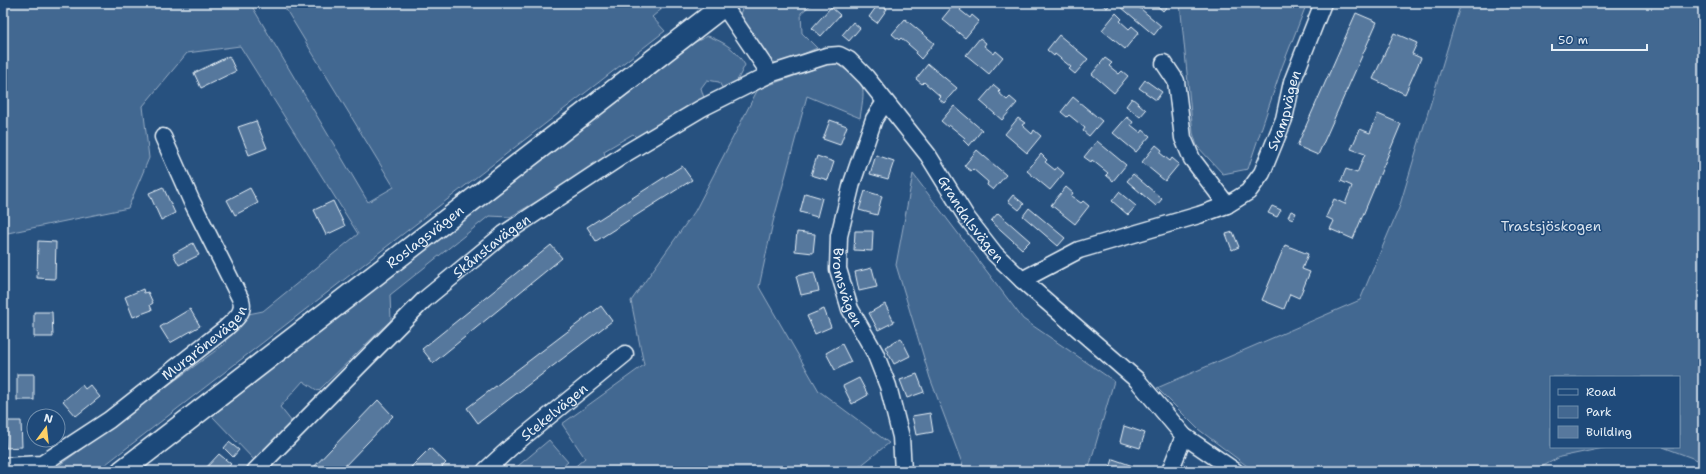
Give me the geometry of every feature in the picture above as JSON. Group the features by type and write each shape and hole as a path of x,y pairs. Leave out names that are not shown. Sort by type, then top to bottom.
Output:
{"main road":[{"name":"Roslagsvägen","path":"122,471 725,4"}],"street":[{"name":"Svampvägen","path":"1022,280 1079,250 1227,205 1248,192 1262,173 1284,119 1292,82 1323,3"},
{"path":"725,4 770,74"},
{"name":"Grandalsvägen","path":"770,74 826,56 839,55 849,60 866,77 928,155 967,218 996,254 1022,280 1136,380 1184,436 1235,471"},
{"path":"1164,63 1176,81 1182,138 1192,159 1227,205"},
{"name":"Skånstavägen","path":"254,471 424,300 504,234 628,152 702,108 770,74"},
{"name":"Bromsvägen","path":"885,102 874,119 852,183 839,236 838,269 850,309 875,353 888,386 901,437 903,471"},
{"name":"Murgrönevägen","path":"3,466 42,464 109,420 226,328 240,315 243,306 241,300 191,200 163,137"},
{"name":"Stekelvägen","path":"485,471 511,447 625,354"},
{"path":"1170,471 1184,436"}],"green space":[{"path":"3,3 250,3 368,202 394,187 282,3 669,3 652,17 665,31 97,471 39,471 54,469 226,343 219,320 263,311 358,234 240,46 187,53 143,106 149,158 128,208 3,234"},
{"path":"744,3 813,3 801,13 802,33 817,48 780,64 771,61 739,17"},
{"path":"1180,3 1307,3 1282,67 1248,169 1223,174 1197,146 1193,133"},
{"name":"Trastsjöskogen","path":"1461,3 1703,3 1703,462 1666,448 1680,448 1680,376 1550,376 1550,448 1603,448 1560,457 1534,471 1245,471 1247,466 1198,429 1157,388 1360,300 1399,208"},
{"path":"708,36 730,47 745,65 737,81 725,93 719,82 707,80 701,88 704,98 640,141 633,134 604,151 606,161 510,217 489,216 390,295 391,320 318,391 303,381 280,407 292,422 256,462 212,416 469,214 656,73 687,46"},
{"path":"833,62 852,74 861,84 863,96 860,118 807,96 773,222 759,287 819,391 889,443 854,471 570,471 585,458 562,424 644,365 631,301 695,211 758,89"},
{"path":"913,174 1023,319 1114,381 1088,471 965,471 930,378 896,265"},
{"path":"549,440 568,462 557,471 512,471"}],"building":[{"path":"853,3 864,3 859,8"},
{"path":"879,3 887,9 877,23 869,17"},
{"path":"887,3 894,3 891,7"},
{"path":"955,3 962,8 960,10 970,18 972,15 979,21 965,38 942,19"},
{"path":"1100,3 1111,3 1107,8"},
{"path":"1124,3 1134,3 1161,26 1154,35 1121,7"},
{"path":"1154,3 1170,3 1163,11"},
{"path":"831,7 840,15 821,36 812,28"},
{"path":"1116,13 1122,19 1120,21 1129,29 1132,26 1139,32 1125,49 1102,30"},
{"path":"1356,13 1377,22 1318,155 1297,146"},
{"path":"905,19 934,43 921,59 915,53 916,51 901,38 899,40 892,34"},
{"path":"853,22 860,28 849,41 842,35"},
{"path":"1394,33 1417,43 1412,54 1421,58 1405,94 1373,79"},
{"path":"1059,35 1088,59 1075,74 1069,69 1071,67 1055,54 1054,56 1047,50"},
{"path":"980,38 986,43 984,46 994,54 996,51 1003,57 989,74 966,55"},
{"path":"229,56 236,71 201,88 194,73"},
{"path":"1105,58 1112,63 1109,66 1119,74 1122,71 1128,76 1114,93 1092,74"},
{"path":"928,64 957,88 944,103 938,98 940,96 924,82 922,84 916,79"},
{"path":"1145,80 1162,92 1156,100 1139,88"},
{"path":"994,85 1000,90 998,92 1007,100 1010,97 1017,103 1002,120 980,101"},
{"path":"1073,97 1102,121 1089,136 1083,131 1085,128 1069,115 1067,117 1061,112"},
{"path":"1132,98 1146,110 1140,117 1126,106"},
{"path":"954,106 982,130 969,146 963,140 965,138 949,125 948,127 941,121"},
{"path":"1378,114 1401,124 1353,239 1330,229 1334,221 1326,217 1334,199 1345,204 1352,186 1341,181 1346,169 1357,173 1365,154 1351,149 1360,129 1370,133"},
{"path":"1127,117 1133,122 1131,125 1141,133 1143,130 1150,136 1136,152 1113,133"},
{"path":"1018,118 1025,123 1022,125 1032,134 1034,130 1041,136 1027,153 1005,134"},
{"path":"830,120 847,126 840,145 823,139"},
{"path":"256,121 267,148 249,155 238,127"},
{"path":"1097,141 1126,165 1113,181 1106,175 1108,173 1092,160 1091,162 1084,157"},
{"path":"1156,145 1162,150 1160,153 1170,161 1172,158 1179,164 1165,181 1142,162"},
{"path":"977,150 1006,175 993,190 987,185 988,182 973,169 971,171 964,166"},
{"path":"1041,154 1047,160 1045,162 1055,170 1057,167 1064,173 1050,190 1027,171"},
{"path":"876,155 894,161 888,179 870,174"},
{"path":"817,156 834,162 828,180 811,175"},
{"path":"682,166 692,180 596,241 587,227"},
{"path":"1133,174 1162,199 1156,206 1127,181"},
{"path":"163,187 175,213 161,220 149,193"},
{"path":"1066,187 1073,193 1071,196 1081,203 1083,201 1089,206 1075,224 1051,205"},
{"path":"250,188 258,203 235,215 227,200"},
{"path":"865,191 882,196 877,215 859,210"},
{"path":"1119,192 1136,206 1128,215 1112,201"},
{"path":"805,193 822,198 817,217 800,212"},
{"path":"1013,195 1024,204 1019,210 1008,201"},
{"path":"333,201 345,226 326,235 314,210"},
{"path":"1272,206 1281,210 1277,217 1268,213"},
{"path":"1029,208 1065,238 1058,246 1023,216"},
{"path":"1291,211 1296,213 1293,219 1288,217"},
{"path":"998,213 1030,241 1022,249 991,221"},
{"path":"855,231 873,231 872,251 854,250"},
{"path":"797,232 815,234 813,253 795,251"},
{"path":"1233,232 1239,247 1232,250 1226,234"},
{"path":"38,241 56,242 55,279 37,278"},
{"path":"193,243 199,255 179,265 173,254"},
{"path":"551,245 562,258 433,363 422,349"},
{"path":"1285,245 1308,254 1302,269 1310,272 1299,298 1290,294 1284,309 1262,300"},
{"path":"872,268 877,287 859,291 855,272"},
{"path":"814,272 819,291 801,295 796,276"},
{"path":"143,289 144,293 148,292 153,303 150,305 152,310 133,317 125,297"},
{"path":"885,304 894,322 878,330 869,313"},
{"path":"601,306 612,321 478,423 467,408"},
{"path":"190,309 200,326 170,343 160,327"},
{"path":"824,309 831,327 815,334 807,316"},
{"path":"34,312 52,312 53,337 34,337"},
{"path":"901,338 910,356 894,364 885,347"},
{"path":"842,344 851,362 835,370 826,353"},
{"path":"17,374 34,374 34,400 17,400"},
{"path":"917,374 924,392 907,398 900,380"},
{"path":"859,378 868,395 852,404 843,386"},
{"path":"82,385 85,389 90,385 100,397 76,416 63,401"},
{"path":"378,400 393,416 340,471 310,471"},
{"path":"930,413 933,432 916,435 912,416"},
{"path":"3,421 21,421 22,447 6,448"},
{"path":"1124,426 1145,433 1140,448 1120,442"},
{"path":"229,442 239,450 233,457 224,448"},
{"path":"430,448 446,463 438,471 407,471"},
{"path":"219,454 231,464 225,471 203,471"},
{"path":"1113,459 1133,466 1132,471 1109,471"}]}
